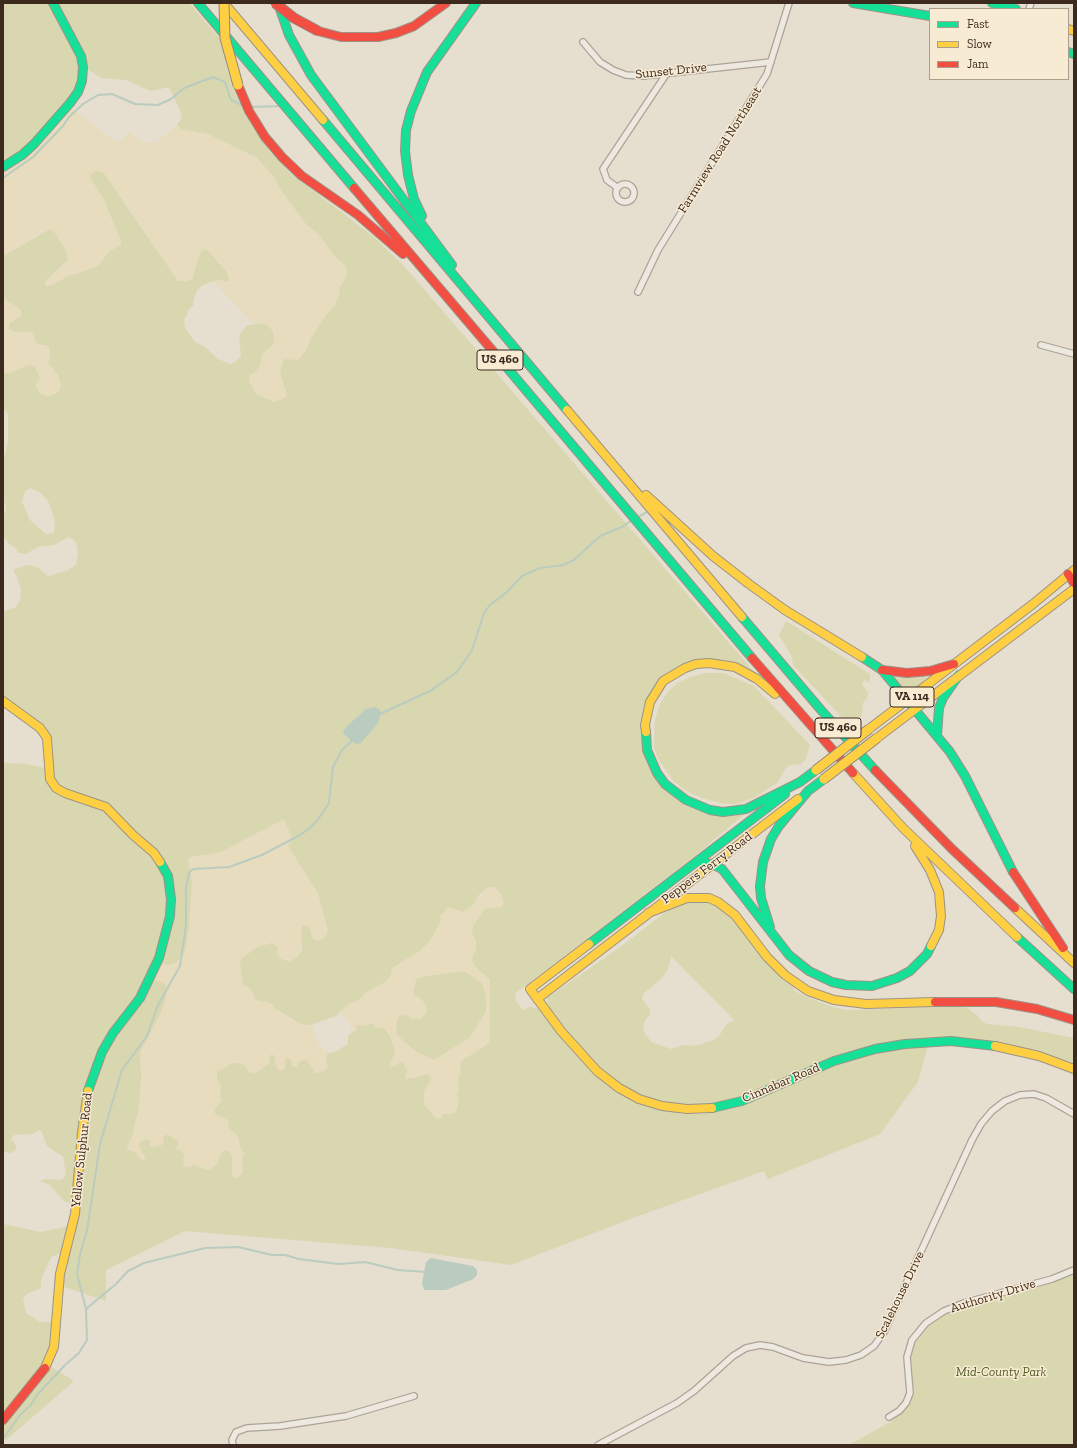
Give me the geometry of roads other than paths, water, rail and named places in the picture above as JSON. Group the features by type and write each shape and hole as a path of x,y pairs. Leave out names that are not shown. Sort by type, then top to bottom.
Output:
{"main road":[{"path":"3,167 22,155 52,124 70,104 82,81 83,68 81,56 53,3"},
{"name":"US 460","path":"198,3 802,717 903,828 984,907 1074,989"},
{"path":"224,3 226,38 238,86 249,111 265,137 282,158 302,176 358,215 397,248 458,310"},
{"name":"US 460","path":"224,3 790,674 869,764 958,854 1074,963"},
{"path":"275,3 294,18 318,31 341,37 378,37 396,33 414,26 446,3"},
{"path":"278,3 289,35 311,75 501,331"},
{"path":"428,231 414,199 408,175 405,151 406,130 418,91 427,72 476,3"},
{"path":"853,3 929,16"},
{"path":"992,3 1012,8"},
{"path":"622,475 713,556 785,610 818,628 882,670 909,699 915,709 937,735 965,776 1012,872 1074,963"},
{"path":"1071,572 1074,582"},
{"name":"VA 114","path":"909,699 1071,572"},
{"name":"VA 114","path":"915,709 1074,589"},
{"path":"800,782 757,805 746,809 723,812 697,806 675,793 657,773 647,750 645,726 650,702 663,681 685,668 709,662 723,664 746,672 802,717"},
{"path":"882,670 907,673 930,671 954,664"},
{"path":"937,735 939,708 943,698 959,675"},
{"name":"Peppers Ferry Road","path":"530,989 909,699"},
{"name":"Yellow Sulphur Road","path":"3,701 40,728 47,738 50,779 56,788 65,793 106,807 133,835 154,853 163,864 168,876 172,899 168,923 159,958 140,998 113,1033 102,1052 88,1091 82,1132 75,1214 60,1274 54,1347 50,1359 42,1372 3,1420"},
{"name":"Peppers Ferry Road","path":"537,999 915,709"},
{"path":"781,945 773,934 764,911 760,886 760,874 771,839 779,826 808,791"},
{"path":"696,862 712,864 722,869 789,955 809,971 832,982 846,985 872,986 904,975 920,963 933,944 939,930 941,905 936,883 922,856 903,828"},
{"path":"648,913 687,898 703,898 718,902 734,915 767,957 785,975 808,991 834,1000 866,1004 954,1001 996,1002 1037,1009 1074,1020"},
{"name":"Cinnabar Road","path":"530,989 586,1060 609,1081 639,1098 675,1108 700,1109 735,1102 846,1057 875,1049 919,1042 951,1041 996,1046 1039,1056 1074,1069"}],"street":[{"name":"Farmview Road Northeast","path":"638,292 658,250 766,74 789,3"},
{"name":"Sunset Drive","path":"583,42 600,62 613,70 626,75 667,73 771,62"},
{"path":"618,188 607,180 603,169 667,73"},
{"path":"1041,346 1074,354"},
{"name":"Scalehouse Drive","path":"598,1445 677,1403 694,1391 733,1356 746,1348 760,1346 773,1347 803,1358 829,1362 846,1360 861,1355 874,1346 884,1332 972,1140 981,1124 992,1111 1005,1101 1020,1095 1034,1094 1046,1098 1074,1114"},
{"name":"Authority Drive","path":"889,1417 899,1411 906,1403 910,1393 907,1357 912,1340 926,1323 944,1311 964,1303 1052,1279 1074,1270"},
{"path":"233,1445 232,1440 236,1432 248,1428 280,1426 346,1416 414,1396"}],"waterway":[{"path":"3,178 33,157 63,126 69,117 83,104 98,95 112,94 135,104 158,105 171,99 184,88 213,77 225,82 231,100 244,106"},
{"path":"250,107 282,106"},
{"path":"638,517 649,511"},
{"path":"380,714 430,691 457,672 472,650 484,613 490,605 507,592 522,576 540,568 563,565 574,560 600,536 622,527 632,520"},
{"path":"3,1439 20,1415 30,1406 37,1395 65,1365 79,1353 87,1340 86,1309 77,1274 80,1254 87,1231 100,1144 122,1070 147,1036 158,1005 180,966 186,925 186,887 189,873 193,869 229,867 262,855 300,835 311,827 329,803 333,767 342,750 352,741"},
{"path":"86,1309 116,1284 128,1271 144,1263 205,1248 238,1247 272,1255 285,1255 299,1259 338,1264 365,1262 398,1270 426,1272"}],"park label":[{"name":"Mid-County Park","path":"1001,1372"}]}
